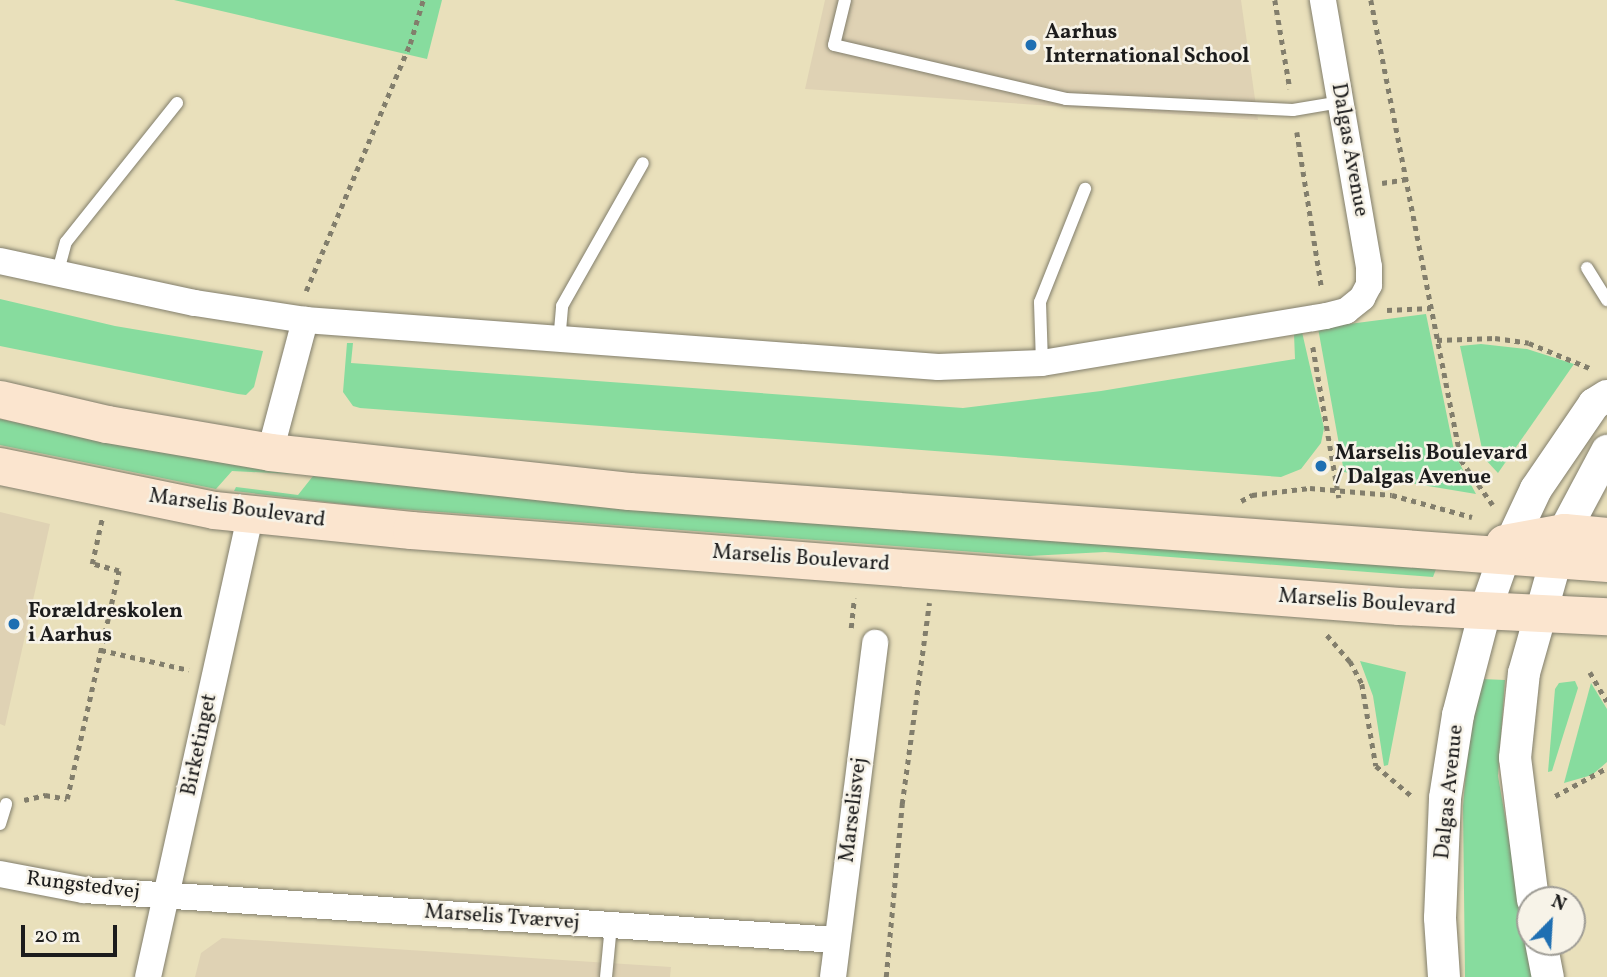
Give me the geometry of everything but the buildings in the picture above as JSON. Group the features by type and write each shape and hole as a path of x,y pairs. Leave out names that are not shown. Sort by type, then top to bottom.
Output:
{"main road":[{"path":"0,399 107,424 270,452 629,491 1452,552 1559,547 1607,536"},
{"name":"Marselis Boulevard","path":"0,466 109,490 251,514 1294,597 1485,611 1607,616"},
{"path":"1559,547 1607,564"}],"street":[{"name":"Dalgas Avenue","path":"1323,0 1369,267 1369,285 1362,298"},
{"path":"0,261 57,275 305,320 559,342 938,367 1042,363 1317,317 1346,311 1362,298"},
{"path":"270,452 305,320"},
{"name":"Dalgas Avenue","path":"1444,977 1440,919 1445,798 1458,715 1485,611 1507,550 1557,456 1594,404 1602,384"},
{"path":"1531,886 1515,758 1524,673 1537,614 1559,547 1607,451"},
{"name":"Birketinget","path":"148,977 251,514"},
{"name":"Marselisvej","path":"834,977 836,940 875,643"},
{"name":"Rungstedvej","path":"0,874 84,890 167,895"},
{"name":"Marselis Tværvej","path":"167,895 836,940"},
{"path":"1544,956 1548,977"}],"lane":[{"path":"845,0 834,45 1066,99 1293,110 1341,102"},
{"path":"57,275 66,242 177,103"},
{"path":"559,342 562,306 643,163"},
{"path":"1042,363 1040,302 1085,189"},
{"path":"1587,268 1607,300"},
{"path":"0,824 6,804"},
{"path":"606,977 611,925"}],"path":[{"path":"305,320 306,289 410,44 423,0"},
{"path":"1275,0 1293,110 1339,498"},
{"path":"1371,0 1461,460 1490,498 1507,550"},
{"path":"1362,298 1393,313 1431,308"},
{"path":"1437,340 1495,338 1528,343 1558,351 1602,384"},
{"path":"1229,508 1252,495 1310,488 1392,495 1466,514 1507,550"},
{"path":"6,804 45,795 67,799 119,571 92,564 109,490"},
{"path":"857,562 850,640 875,643"},
{"path":"886,977 902,804 934,569"},
{"path":"1294,597 1350,661 1365,697 1376,766 1413,797"},
{"path":"101,650 215,676"},
{"path":"1590,672 1607,701"},
{"path":"1555,796 1607,768"}],"shaded area":[{"name":"Aarhus International School","path":"825,0 1241,0 1258,120 805,89"},
{"name":"Forældreskolen i Aarhus","path":"0,512 50,524 5,726 0,724"},
{"path":"222,938 671,967 670,977 195,977 201,953"}],"green space":[{"path":"174,0 442,0 427,59"},
{"path":"0,299 115,326 263,351 254,387 246,395 238,394 0,346"},
{"path":"1426,314 1455,455 1476,494 1344,472 1318,328"},
{"path":"1302,332 1324,428 1321,443 1301,469 1281,477 360,408 353,406 343,392 347,343 353,343 351,363 963,408 1101,391 1295,359 1294,334"},
{"path":"1481,344 1527,349 1574,364 1498,473 1484,458 1460,346"},
{"path":"0,419 119,445 294,474 232,471 216,489 0,445"},
{"path":"313,476 625,509 1436,569 1433,577 1105,552 1029,556 360,506 234,491 236,487 298,495"},
{"path":"1360,661 1406,672 1388,765 1384,766 1373,696"},
{"path":"1482,679 1505,680 1498,776 1517,886 1516,956 1529,956 1533,977 1465,977 1463,806 1468,748"},
{"path":"1575,681 1578,688 1552,771 1548,772 1555,689 1559,683"},
{"path":"1591,683 1607,709 1607,762 1592,775 1564,783"}],"place":[{"name":"Aarhus International School","path":"1031,45"},
{"name":"Marselis Boulevard / Dalgas Avenue","path":"1321,466"},
{"name":"Forældreskolen i Aarhus","path":"14,624"}]}
